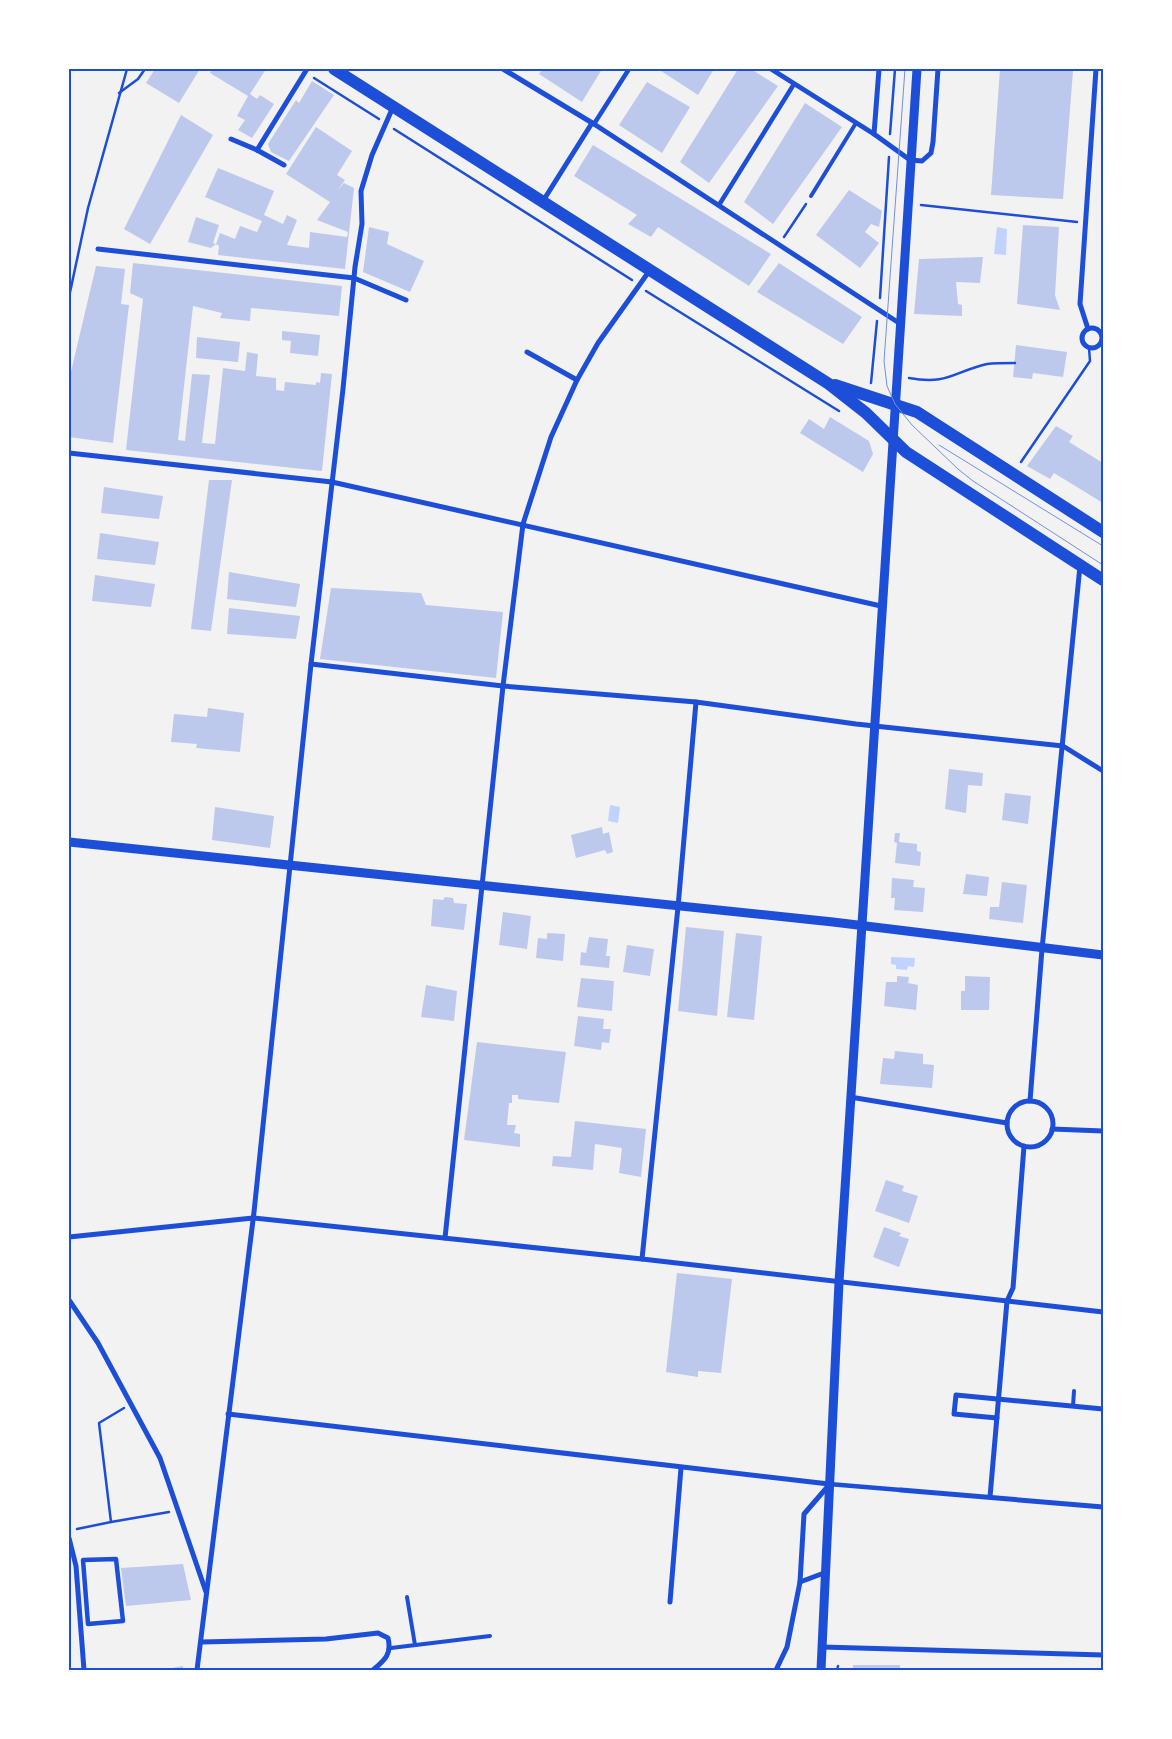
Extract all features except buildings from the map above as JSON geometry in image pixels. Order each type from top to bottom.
[{"type":"main road","points":[[334,69],[830,384],[923,464],[1103,580]]},
{"type":"main road","points":[[830,384],[870,395],[917,412],[1103,532]]},
{"type":"street","points":[[503,69],[593,124],[899,322]]},
{"type":"street","points":[[543,201],[629,69]]},
{"type":"street","points":[[771,69],[874,134],[910,160],[922,161],[931,153],[938,69]]},
{"type":"street","points":[[874,134],[879,69]]},
{"type":"street","points":[[821,1670],[824,1573],[850,1097],[899,322],[917,69]]},
{"type":"street","points":[[1088,329],[1080,304],[1084,223],[1096,69]]},
{"type":"street","points":[[257,150],[306,71]]},
{"type":"street","points":[[719,205],[794,84]]},
{"type":"street","points":[[197,1670],[253,1218],[311,664],[354,278],[362,224],[361,191],[372,155],[387,124],[393,106]]},
{"type":"street","points":[[231,139],[284,164]]},
{"type":"street","points":[[98,248],[354,278],[406,300]]},
{"type":"street","points":[[445,1238],[503,686],[524,524],[551,437],[577,380],[598,343],[650,270]]},
{"type":"street","points":[[1088,329],[1098,330],[1103,340],[1100,345],[1089,348],[1082,339],[1088,329]]},
{"type":"street","points":[[527,352],[577,380]]},
{"type":"street","points":[[69,452],[332,482],[881,606]]},
{"type":"street","points":[[1030,1101],[1042,949],[1080,565]]},
{"type":"street","points":[[311,664],[503,686],[696,702],[874,726],[1063,746],[1103,771]]},
{"type":"street","points":[[642,1258],[678,907],[696,702]]},
{"type":"street","points":[[69,842],[678,907],[1103,955]]},
{"type":"street","points":[[850,1097],[1007,1123]]},
{"type":"street","points":[[1030,1101],[1040,1103],[1048,1110],[1052,1119],[1052,1129],[1042,1143],[1024,1146],[1011,1138],[1007,1123],[1014,1107],[1030,1101]]},
{"type":"street","points":[[1052,1129],[1103,1131]]},
{"type":"street","points":[[990,1497],[1007,1301],[1013,1288],[1024,1146]]},
{"type":"street","points":[[69,1237],[253,1218],[642,1258],[1103,1312]]},
{"type":"street","points":[[69,1300],[98,1343],[160,1458],[207,1595]]},
{"type":"street","points":[[997,1418],[954,1414],[956,1395],[1103,1409]]},
{"type":"street","points":[[228,1414],[829,1484],[1103,1507]]},
{"type":"street","points":[[670,1602],[681,1468]]},
{"type":"street","points":[[776,1670],[787,1647],[800,1582],[804,1514],[829,1484]]},
{"type":"street","points":[[69,1538],[76,1566],[84,1670]]},
{"type":"street","points":[[116,1559],[123,1621],[88,1624],[83,1560],[116,1559]]},
{"type":"street","points":[[800,1582],[824,1573]]},
{"type":"street","points":[[201,1642],[326,1639],[378,1633],[388,1638],[391,1648],[386,1659],[373,1670]]},
{"type":"street","points":[[821,1647],[1103,1655]]},
{"type":"lane","points":[[811,196],[856,123]]},
{"type":"lane","points":[[1072,1406],[1074,1391]]},
{"type":"lane","points":[[407,1597],[415,1645]]},
{"type":"lane","points":[[391,1648],[490,1636]]},
{"type":"path","points":[[69,297],[88,208],[118,93],[127,69]]},
{"type":"path","points":[[118,93],[138,79],[145,69]]},
{"type":"path","points":[[870,395],[881,290],[895,69]]},
{"type":"path","points":[[306,71],[639,286],[846,415]]},
{"type":"path","points":[[779,245],[811,196]]},
{"type":"path","points":[[907,204],[1084,223]]},
{"type":"path","points":[[1013,474],[1090,362],[1089,348]]},
{"type":"path","points":[[896,375],[928,381],[953,377],[987,364],[1015,363]]},
{"type":"path","points":[[111,1522],[99,1424],[132,1404]]},
{"type":"path","points":[[77,1529],[178,1511]]},
{"type":"path","points":[[837,1670],[838,1666]]},
{"type":"water","points":[[997,227],[1007,229],[1006,255],[994,254]]},
{"type":"water","points":[[610,805],[620,807],[618,823],[608,821]]},
{"type":"water","points":[[891,957],[915,958],[914,967],[908,966],[907,970],[896,969],[896,965],[891,964]]},
{"type":"tram line","points":[[905,69],[884,361],[887,386],[895,404],[912,425],[958,469],[973,481],[1103,565]]},
{"type":"tram line","points":[[939,445],[1103,546]]}]
